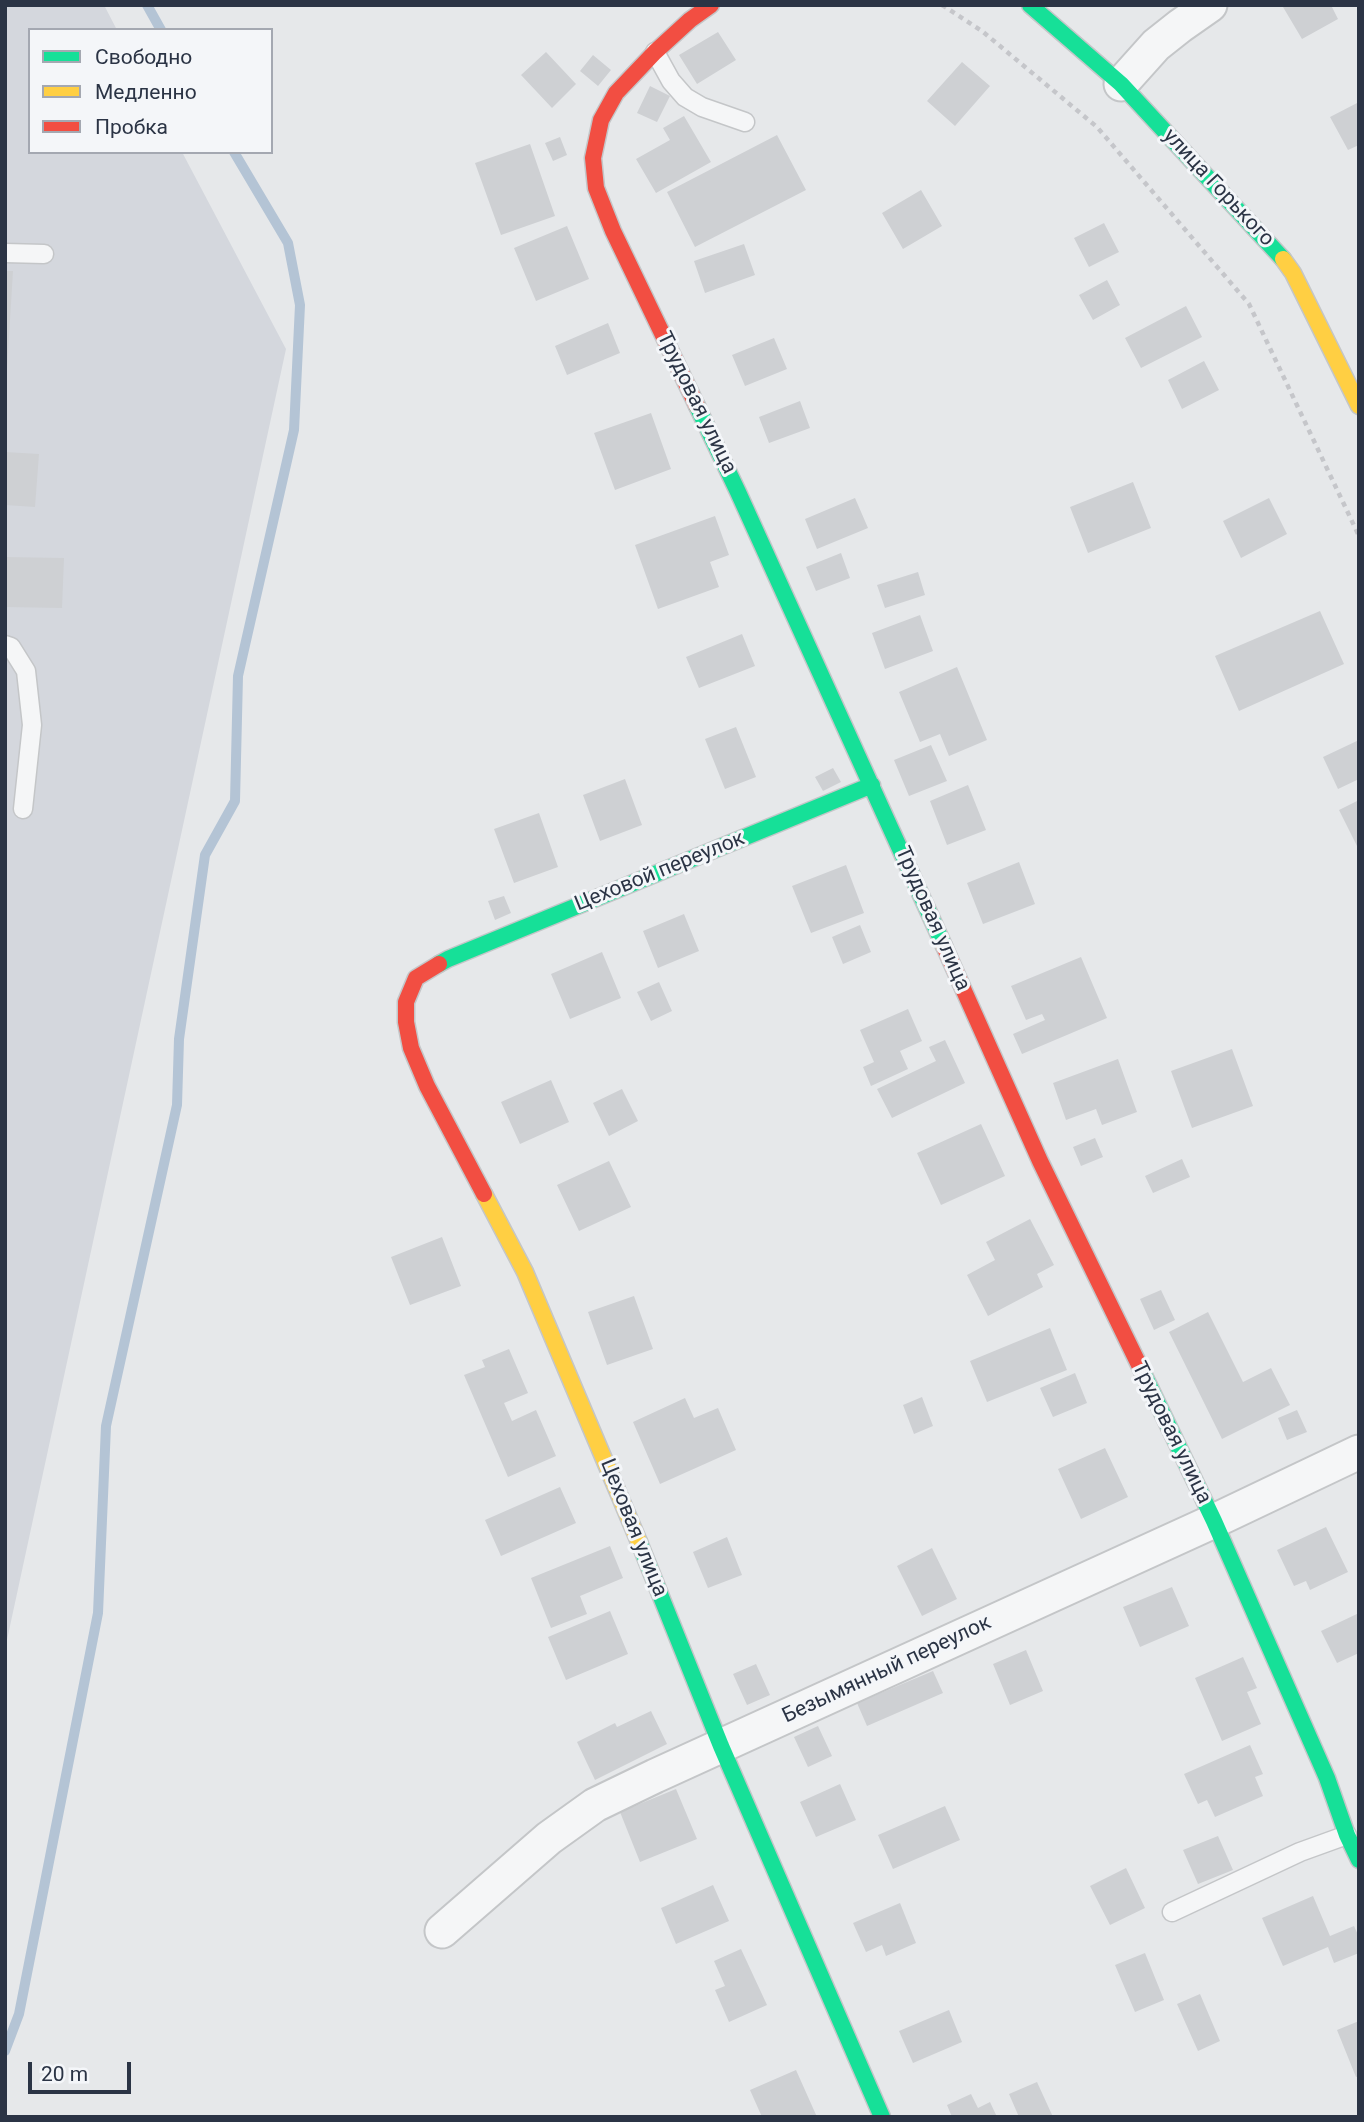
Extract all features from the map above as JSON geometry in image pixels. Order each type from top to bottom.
[{"type":"street","name":"Трудовая улица","points":[[711,5],[655,52],[616,93],[601,120],[593,158],[596,188],[613,231],[738,492],[873,785],[1040,1161],[1214,1521],[1327,1778],[1359,1860]]},
{"type":"street","name":"улица Горького","points":[[1030,5],[1121,84],[1281,256],[1293,273],[1359,407]]},
{"type":"street","points":[[1121,84],[1156,45],[1210,5]]},
{"type":"street","name":"Цеховой переулок","points":[[448,959],[873,785]]},
{"type":"street","name":"Цеховая улица","points":[[448,959],[416,978],[406,1002],[406,1022],[411,1048],[427,1086],[525,1272],[608,1465],[721,1746],[882,2117]]},
{"type":"street","name":"Безымянный переулок","points":[[442,1931],[549,1838],[595,1805],[1359,1452]]},
{"type":"lane","points":[[655,52],[671,81],[685,97],[702,107],[745,122]]},
{"type":"lane","points":[[5,253],[44,254]]},
{"type":"lane","points":[[5,645],[11,647],[26,671],[32,725],[23,809]]},
{"type":"lane","points":[[1172,1912],[1300,1852],[1347,1835]]},
{"type":"path","points":[[942,5],[982,31],[1097,127],[1249,304],[1359,536]]},
{"type":"shaded area","points":[[5,5],[104,5],[116,28],[28,28],[28,154],[183,154],[286,349],[5,1649]]},
{"type":"building","points":[[1331,5],[1338,19],[1302,39],[1283,7]]},
{"type":"building","points":[[718,32],[736,60],[697,84],[679,55]]},
{"type":"building","points":[[546,52],[576,84],[552,108],[521,75]]},
{"type":"building","points":[[593,55],[611,70],[598,86],[580,71]]},
{"type":"building","points":[[962,62],[990,86],[955,126],[927,101]]},
{"type":"building","points":[[650,86],[670,96],[657,122],[637,113]]},
{"type":"building","points":[[1359,102],[1359,145],[1348,150],[1330,117]]},
{"type":"building","points":[[684,116],[711,162],[656,193],[636,159],[670,140],[663,128]]},
{"type":"building","points":[[777,135],[806,190],[695,247],[667,192]]},
{"type":"building","points":[[560,137],[567,155],[553,161],[545,143]]},
{"type":"building","points":[[530,144],[555,216],[501,235],[475,163]]},
{"type":"building","points":[[921,190],[942,226],[903,249],[882,213]]},
{"type":"building","points":[[1104,223],[1119,252],[1089,267],[1074,238]]},
{"type":"building","points":[[567,226],[589,279],[536,301],[514,248]]},
{"type":"building","points":[[744,244],[755,275],[705,293],[694,261]]},
{"type":"building","points":[[5,271],[13,271],[7,369],[5,369]]},
{"type":"building","points":[[1107,280],[1120,305],[1093,320],[1079,295]]},
{"type":"building","points":[[1186,306],[1202,337],[1141,368],[1125,338]]},
{"type":"building","points":[[608,323],[620,353],[567,375],[555,346]]},
{"type":"building","points":[[774,338],[787,369],[745,386],[732,355]]},
{"type":"building","points":[[1204,361],[1219,390],[1182,409],[1168,380]]},
{"type":"building","points":[[800,401],[810,428],[769,443],[759,417]]},
{"type":"building","points":[[651,413],[671,469],[615,490],[594,433]]},
{"type":"building","points":[[5,452],[39,454],[35,507],[5,505]]},
{"type":"building","points":[[1133,482],[1151,528],[1088,553],[1070,507]]},
{"type":"building","points":[[855,498],[868,528],[817,549],[805,519]]},
{"type":"building","points":[[1269,498],[1287,534],[1241,558],[1223,521]]},
{"type":"building","points":[[715,516],[729,555],[710,562],[719,587],[658,609],[635,545]]},
{"type":"building","points":[[841,553],[850,578],[816,591],[806,567]]},
{"type":"building","points":[[5,557],[64,558],[62,608],[5,607]]},
{"type":"building","points":[[918,572],[925,595],[885,608],[877,585]]},
{"type":"building","points":[[1320,611],[1344,664],[1239,711],[1215,656]]},
{"type":"building","points":[[920,615],[933,651],[885,669],[872,633]]},
{"type":"building","points":[[742,634],[755,666],[699,688],[686,657]]},
{"type":"building","points":[[957,667],[987,740],[949,756],[940,734],[920,742],[899,692]]},
{"type":"building","points":[[736,727],[756,777],[725,789],[705,739]]},
{"type":"building","points":[[1359,740],[1359,779],[1338,789],[1323,757]]},
{"type":"building","points":[[931,745],[947,781],[909,796],[894,760]]},
{"type":"building","points":[[833,768],[841,782],[823,791],[815,777]]},
{"type":"building","points":[[625,779],[642,825],[600,841],[583,795]]},
{"type":"building","points":[[968,785],[986,830],[947,845],[930,801]]},
{"type":"building","points":[[1359,800],[1359,850],[1339,810]]},
{"type":"building","points":[[539,813],[558,867],[514,883],[494,829]]},
{"type":"building","points":[[1019,862],[1035,904],[983,924],[967,883]]},
{"type":"building","points":[[846,865],[864,913],[811,933],[792,886]]},
{"type":"building","points":[[504,896],[511,913],[495,920],[488,901]]},
{"type":"building","points":[[684,914],[699,951],[658,968],[643,931]]},
{"type":"building","points":[[860,925],[871,952],[843,964],[832,937]]},
{"type":"building","points":[[602,952],[621,998],[570,1019],[551,974]]},
{"type":"building","points":[[1081,957],[1107,1018],[1022,1054],[1013,1034],[1045,1020],[1042,1014],[1026,1020],[1011,986]]},
{"type":"building","points":[[659,982],[672,1011],[651,1021],[637,992]]},
{"type":"building","points":[[908,1009],[922,1041],[900,1051],[908,1069],[871,1086],[863,1067],[874,1062],[860,1030]]},
{"type":"building","points":[[945,1040],[965,1083],[892,1118],[877,1089],[936,1061],[929,1047]]},
{"type":"building","points":[[1232,1049],[1253,1106],[1192,1128],[1171,1071]]},
{"type":"building","points":[[1118,1059],[1137,1112],[1102,1125],[1096,1109],[1066,1120],[1053,1083]]},
{"type":"building","points":[[551,1080],[569,1122],[520,1144],[501,1102]]},
{"type":"building","points":[[622,1089],[638,1121],[609,1136],[593,1103]]},
{"type":"building","points":[[981,1124],[1005,1176],[941,1205],[917,1153]]},
{"type":"building","points":[[1095,1138],[1103,1157],[1081,1166],[1073,1147]]},
{"type":"building","points":[[1182,1159],[1190,1177],[1153,1193],[1145,1176]]},
{"type":"building","points":[[609,1161],[631,1207],[579,1231],[557,1185]]},
{"type":"building","points":[[1030,1219],[1054,1265],[1037,1274],[1043,1287],[988,1316],[967,1275],[995,1260],[986,1242]]},
{"type":"building","points":[[442,1237],[461,1286],[410,1305],[391,1257]]},
{"type":"building","points":[[1161,1290],[1175,1320],[1154,1330],[1140,1299]]},
{"type":"building","points":[[634,1296],[653,1349],[607,1365],[588,1312]]},
{"type":"building","points":[[1208,1312],[1243,1382],[1271,1368],[1290,1405],[1222,1439],[1169,1332]]},
{"type":"building","points":[[1050,1328],[1067,1370],[987,1402],[970,1361]]},
{"type":"building","points":[[509,1349],[528,1393],[504,1403],[512,1421],[536,1410],[556,1456],[508,1477],[464,1375],[485,1367],[482,1360]]},
{"type":"building","points":[[1075,1373],[1087,1403],[1053,1417],[1040,1388]]},
{"type":"building","points":[[922,1397],[933,1426],[914,1434],[903,1405]]},
{"type":"building","points":[[685,1398],[694,1418],[718,1408],[736,1450],[660,1484],[633,1422]]},
{"type":"building","points":[[1297,1410],[1307,1432],[1287,1440],[1278,1418]]},
{"type":"building","points":[[1105,1448],[1128,1497],[1081,1519],[1058,1469]]},
{"type":"building","points":[[560,1487],[576,1523],[501,1556],[485,1520]]},
{"type":"building","points":[[1326,1527],[1348,1572],[1310,1590],[1306,1581],[1294,1586],[1277,1550]]},
{"type":"building","points":[[727,1537],[742,1575],[708,1588],[693,1552]]},
{"type":"building","points":[[610,1546],[623,1578],[580,1596],[587,1614],[551,1628],[531,1578]]},
{"type":"building","points":[[932,1548],[957,1599],[922,1616],[897,1566]]},
{"type":"building","points":[[1172,1587],[1189,1626],[1140,1647],[1123,1607]]},
{"type":"building","points":[[610,1611],[628,1654],[566,1680],[548,1637]]},
{"type":"building","points":[[1359,1613],[1359,1653],[1337,1663],[1321,1631]]},
{"type":"building","points":[[1026,1650],[1043,1691],[1010,1705],[993,1664]]},
{"type":"building","points":[[1243,1657],[1257,1688],[1247,1692],[1261,1724],[1222,1741],[1195,1678]]},
{"type":"building","points":[[756,1664],[770,1695],[747,1705],[733,1674]]},
{"type":"building","points":[[933,1671],[943,1693],[867,1726],[857,1703]]},
{"type":"building","points":[[651,1711],[667,1744],[595,1780],[577,1742],[615,1723],[617,1727]]},
{"type":"building","points":[[818,1726],[832,1756],[808,1767],[794,1737]]},
{"type":"building","points":[[1250,1745],[1263,1774],[1255,1777],[1263,1796],[1215,1817],[1207,1800],[1198,1804],[1184,1774]]},
{"type":"building","points":[[840,1784],[856,1820],[816,1837],[800,1802]]},
{"type":"building","points":[[676,1789],[697,1839],[640,1862],[620,1812]]},
{"type":"building","points":[[945,1806],[960,1840],[893,1869],[878,1835]]},
{"type":"building","points":[[1218,1836],[1233,1870],[1198,1884],[1183,1850]]},
{"type":"building","points":[[1126,1868],[1145,1908],[1110,1925],[1090,1886]]},
{"type":"building","points":[[713,1885],[729,1921],[676,1944],[661,1908]]},
{"type":"building","points":[[1313,1896],[1330,1936],[1354,1926],[1359,1937],[1359,1953],[1334,1963],[1328,1947],[1283,1966],[1262,1918]]},
{"type":"building","points":[[900,1903],[916,1943],[886,1956],[882,1945],[866,1952],[853,1923]]},
{"type":"building","points":[[741,1949],[767,2005],[729,2022],[715,1990],[725,1986],[714,1961]]},
{"type":"building","points":[[1145,1953],[1164,2000],[1135,2012],[1115,1965]]},
{"type":"building","points":[[1200,1994],[1220,2041],[1198,2051],[1177,2004]]},
{"type":"building","points":[[949,2010],[962,2042],[913,2063],[899,2031]]},
{"type":"building","points":[[1359,2021],[1359,2076],[1356,2077],[1337,2030]]},
{"type":"building","points":[[796,2070],[817,2117],[762,2117],[750,2090]]},
{"type":"building","points":[[1037,2082],[1053,2117],[1019,2117],[1009,2094]]},
{"type":"building","points":[[971,2094],[978,2108],[990,2102],[997,2117],[952,2117],[947,2105]]},
{"type":"waterway","points":[[147,5],[160,28]]},
{"type":"waterway","points":[[5,2051],[19,2014],[98,1613],[106,1426],[177,1105],[179,1039],[205,855],[235,801],[238,676],[294,430],[300,305],[288,243],[235,154]]},
{"type":"traffic: fast","points":[[1030,5],[1121,84],[1283,259]]},
{"type":"traffic: fast","points":[[697,406],[944,946]]},
{"type":"traffic: fast","points":[[439,964],[872,785]]},
{"type":"traffic: fast","points":[[1142,1371],[1214,1521],[1327,1778],[1359,1860]]},
{"type":"traffic: fast","points":[[639,1542],[721,1746],[882,2117]]},
{"type":"traffic: slow","points":[[1283,259],[1293,273],[1359,406]]},
{"type":"traffic: slow","points":[[484,1194],[525,1272],[639,1542]]},
{"type":"traffic: jam","points":[[697,406],[613,231],[596,188],[593,158],[601,120],[616,93],[655,52],[711,5]]},
{"type":"traffic: jam","points":[[944,946],[1040,1161],[1142,1371]]},
{"type":"traffic: jam","points":[[439,964],[416,978],[406,1002],[406,1022],[411,1048],[427,1086],[484,1194]]}]
